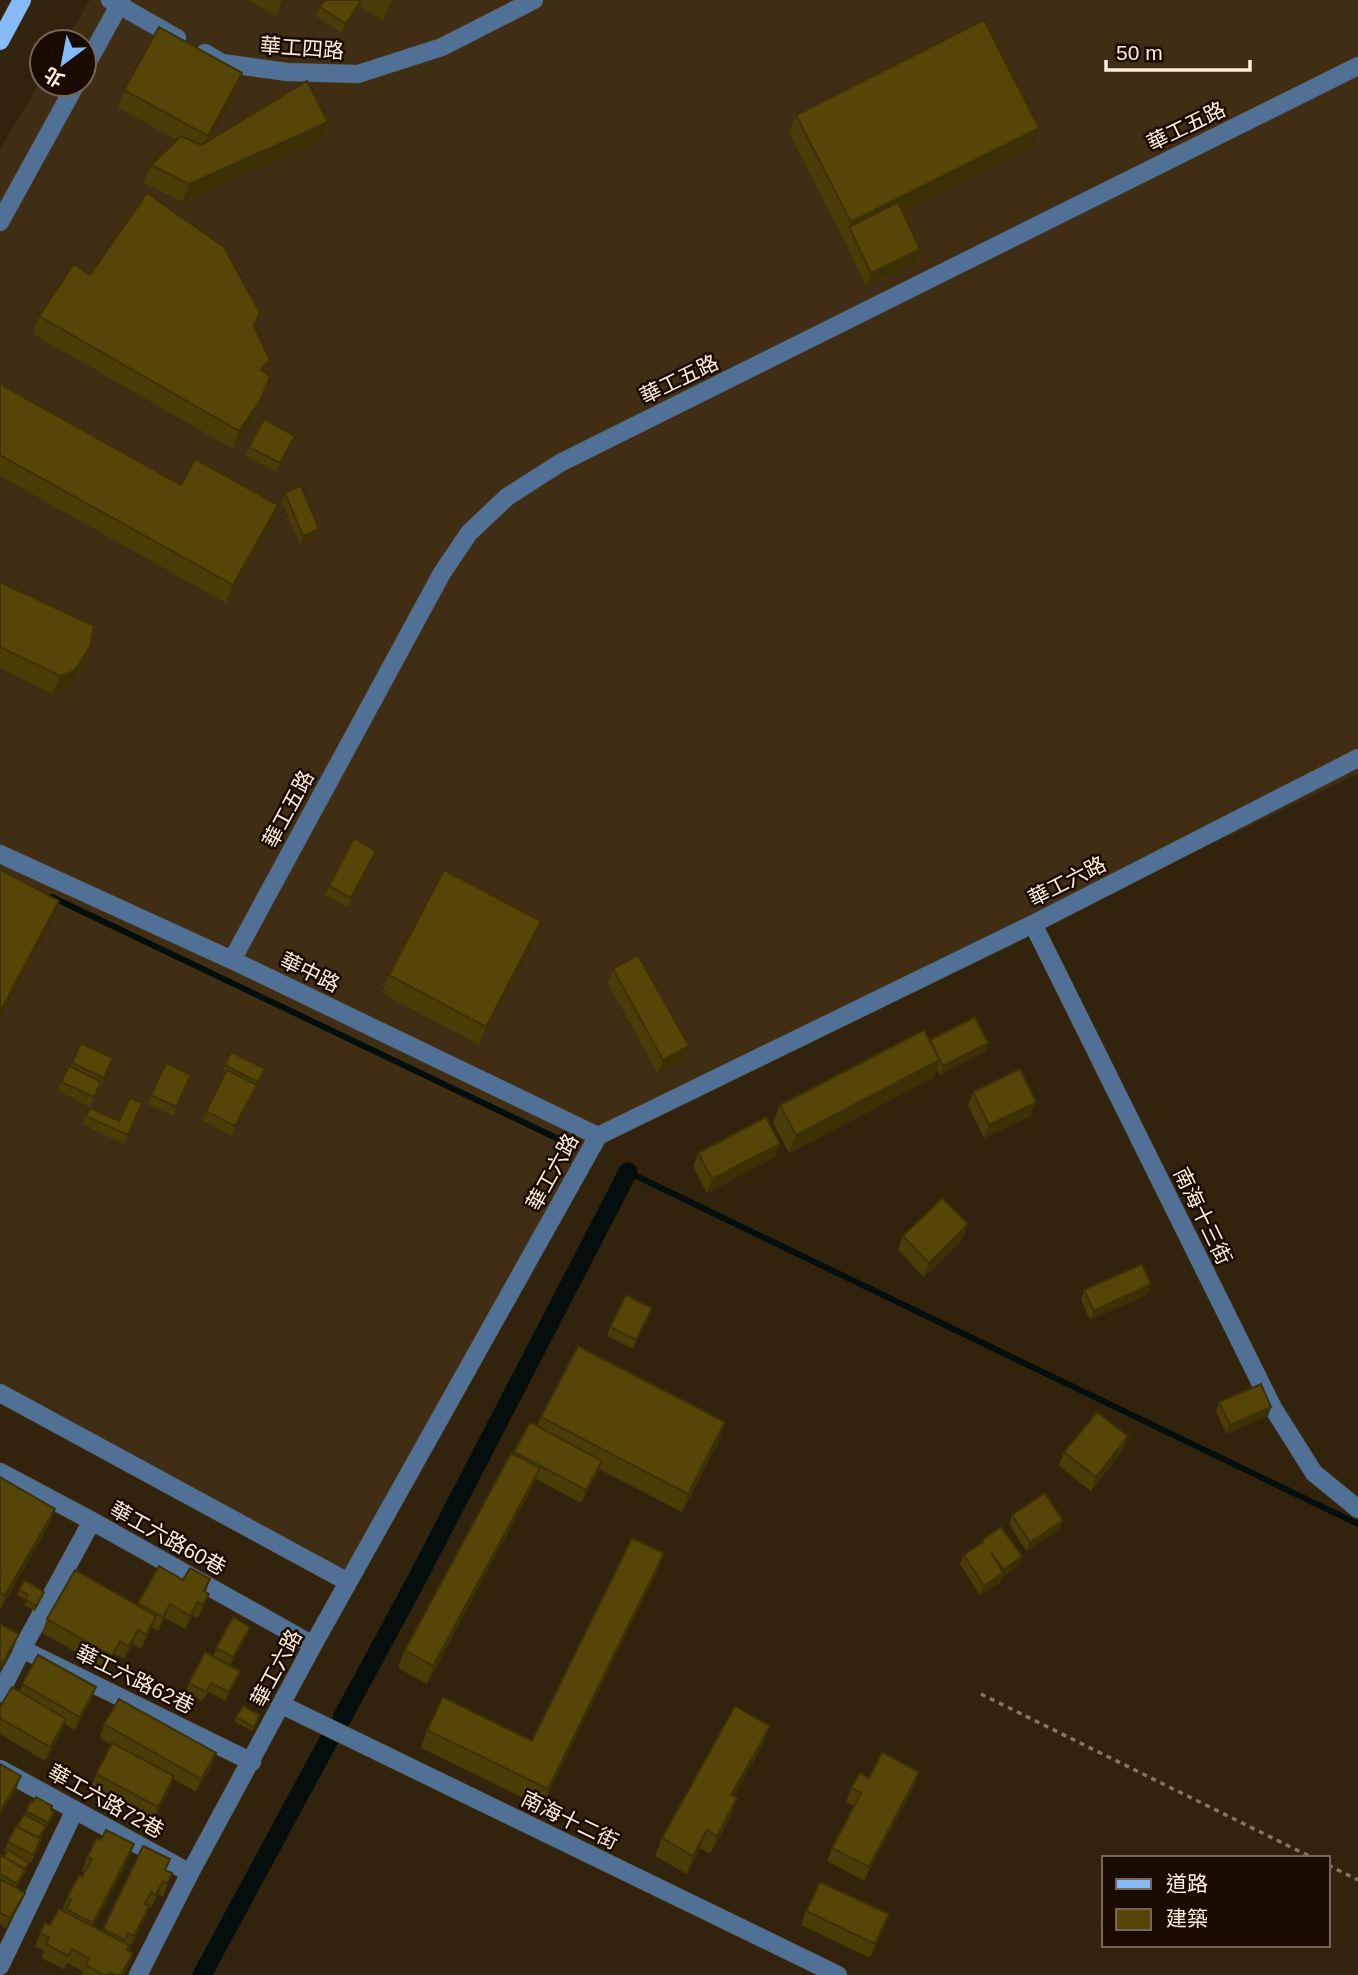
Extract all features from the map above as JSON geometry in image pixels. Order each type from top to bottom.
[{"type":"main road","points":[[0,41],[22,0]]},
{"type":"street","name":"華工四路","points":[[117,2],[222,63],[287,72],[358,74],[443,47],[534,0]]},
{"type":"street","points":[[98,41],[117,2]]},
{"type":"street","name":"華工五路","points":[[232,960],[442,573],[469,533],[507,497],[560,463],[1358,66]]},
{"type":"street","points":[[0,222],[68,98]]},
{"type":"street","name":"華工六路","points":[[138,1975],[313,1645],[598,1136],[1033,924],[1358,758]]},
{"type":"street","name":"華中路","points":[[0,854],[232,960],[598,1136]]},
{"type":"street","name":"南海十三街","points":[[1033,924],[1273,1408],[1314,1473],[1358,1509]]},
{"type":"street","points":[[0,1393],[348,1582]]},
{"type":"street","name":"華工六路60巷","points":[[0,1472],[313,1645]]},
{"type":"street","points":[[0,1693],[92,1521]]},
{"type":"street","name":"華工六路62巷","points":[[0,1636],[252,1762]]},
{"type":"street","name":"南海十二街","points":[[282,1706],[838,1975]]},
{"type":"street","name":"華工六路72巷","points":[[0,1769],[190,1873]]},
{"type":"street","points":[[0,1966],[75,1810]]},
{"type":"path","points":[[981,1694],[1309,1856]]},
{"type":"path","points":[[1330,1866],[1358,1880]]},
{"type":"shaded area","points":[[90,0],[1358,0],[1358,774],[598,1136],[348,1582],[0,1393],[0,148],[30,98],[98,98],[98,28],[73,28]]},
{"type":"building","points":[[325,0],[361,0],[346,24],[320,7]]},
{"type":"building","points":[[984,20],[1039,128],[851,222],[796,115]]},
{"type":"building","points":[[159,27],[242,73],[208,136],[124,90]]},
{"type":"building","points":[[307,81],[328,122],[189,184],[151,165],[181,136],[201,145]]},
{"type":"building","points":[[147,193],[224,247],[260,313],[254,326],[270,360],[261,369],[270,377],[260,401],[239,431],[39,316],[74,264],[90,275]]},
{"type":"building","points":[[898,202],[920,249],[871,273],[849,227]]},
{"type":"building","points":[[0,384],[181,485],[195,459],[278,505],[233,585],[0,455]]},
{"type":"building","points":[[264,419],[295,436],[280,463],[249,447]]},
{"type":"building","points":[[301,486],[319,529],[303,536],[285,493]]},
{"type":"building","points":[[0,582],[94,626],[90,647],[74,671],[60,676],[0,647]]},
{"type":"building","points":[[354,838],[376,851],[351,898],[329,886]]},
{"type":"building","points":[[0,869],[59,901],[0,1012]]},
{"type":"building","points":[[444,870],[541,921],[486,1027],[389,975]]},
{"type":"building","points":[[638,955],[689,1046],[663,1060],[613,969]]},
{"type":"building","points":[[975,1017],[988,1043],[943,1066],[930,1040]]},
{"type":"building","points":[[924,1030],[940,1060],[796,1135],[780,1105]]},
{"type":"building","points":[[81,1043],[113,1058],[104,1078],[72,1063]]},
{"type":"building","points":[[231,1052],[265,1069],[258,1082],[225,1065]]},
{"type":"building","points":[[166,1063],[191,1075],[176,1107],[151,1095]]},
{"type":"building","points":[[69,1066],[101,1082],[94,1097],[61,1082]]},
{"type":"building","points":[[1020,1069],[1036,1102],[989,1125],[973,1092]]},
{"type":"building","points":[[227,1070],[257,1085],[235,1126],[206,1111]]},
{"type":"building","points":[[130,1098],[142,1103],[128,1135],[86,1116],[90,1108],[119,1121]]},
{"type":"building","points":[[766,1117],[780,1144],[712,1179],[698,1153]]},
{"type":"building","points":[[942,1198],[968,1224],[929,1263],[903,1236]]},
{"type":"building","points":[[1142,1264],[1151,1284],[1094,1311],[1084,1290]]},
{"type":"building","points":[[626,1295],[652,1308],[636,1340],[610,1327]]},
{"type":"building","points":[[578,1346],[725,1422],[688,1494],[541,1417]]},
{"type":"building","points":[[1261,1384],[1271,1407],[1230,1425],[1219,1402]]},
{"type":"building","points":[[1097,1412],[1128,1436],[1096,1477],[1064,1452]]},
{"type":"building","points":[[530,1422],[602,1461],[586,1490],[514,1452]]},
{"type":"building","points":[[511,1453],[540,1468],[433,1666],[405,1650]]},
{"type":"building","points":[[0,1477],[55,1509],[5,1595],[0,1592]]},
{"type":"building","points":[[1045,1493],[1063,1521],[1030,1542],[1012,1515]]},
{"type":"building","points":[[1001,1527],[1022,1556],[1004,1570],[991,1552],[1003,1573],[984,1586],[964,1555]]},
{"type":"building","points":[[632,1538],[664,1553],[548,1789],[427,1730],[443,1697],[532,1741]]},
{"type":"building","points":[[159,1566],[183,1580],[190,1568],[210,1579],[204,1591],[209,1594],[203,1605],[198,1602],[190,1616],[170,1604],[163,1617],[138,1603]]},
{"type":"building","points":[[75,1570],[156,1616],[146,1635],[138,1630],[129,1646],[120,1641],[112,1656],[47,1619]]},
{"type":"building","points":[[24,1580],[44,1592],[36,1606],[26,1600],[28,1595],[19,1590]]},
{"type":"building","points":[[233,1617],[250,1627],[233,1657],[216,1648]]},
{"type":"building","points":[[0,1624],[19,1634],[1,1666],[0,1666]]},
{"type":"building","points":[[205,1652],[240,1671],[229,1692],[211,1683],[206,1692],[189,1683]]},
{"type":"building","points":[[38,1655],[96,1687],[80,1717],[22,1684]]},
{"type":"building","points":[[12,1687],[66,1719],[50,1747],[0,1718],[0,1707]]},
{"type":"building","points":[[119,1699],[216,1753],[201,1779],[104,1724]]},
{"type":"building","points":[[243,1706],[260,1715],[254,1727],[236,1717]]},
{"type":"building","points":[[735,1706],[770,1726],[731,1795],[737,1798],[717,1836],[707,1830],[693,1856],[662,1838]]},
{"type":"building","points":[[112,1743],[174,1776],[158,1807],[96,1774]]},
{"type":"building","points":[[882,1752],[919,1772],[869,1867],[832,1848],[861,1793],[851,1788],[860,1773],[869,1778]]},
{"type":"building","points":[[0,1764],[21,1776],[0,1812]]},
{"type":"building","points":[[36,1797],[52,1806],[51,1810],[54,1812],[48,1823],[26,1811]]},
{"type":"building","points":[[24,1814],[46,1826],[39,1838],[17,1827]]},
{"type":"building","points":[[16,1826],[41,1839],[33,1855],[8,1842]]},
{"type":"building","points":[[106,1830],[134,1844],[93,1923],[66,1909],[71,1900],[67,1898],[79,1875],[82,1877],[92,1859],[87,1857],[97,1838],[101,1840]]},
{"type":"building","points":[[143,1846],[170,1859],[165,1870],[172,1873],[168,1883],[163,1881],[156,1895],[151,1892],[145,1904],[149,1906],[134,1936],[128,1933],[125,1940],[103,1929]]},
{"type":"building","points":[[8,1850],[29,1863],[25,1869],[4,1857]]},
{"type":"building","points":[[1,1855],[25,1870],[17,1884],[0,1874]]},
{"type":"building","points":[[0,1879],[25,1893],[10,1918],[0,1913]]},
{"type":"building","points":[[820,1882],[889,1914],[875,1944],[806,1911]]},
{"type":"building","points":[[59,1909],[129,1945],[127,1950],[133,1953],[121,1975],[110,1972],[109,1975],[104,1975],[86,1965],[89,1958],[72,1949],[68,1956],[46,1944],[49,1938],[40,1933],[45,1923],[50,1925]]},
{"type":"waterway","points":[[52,897],[571,1145]]},
{"type":"waterway","points":[[628,1172],[1358,1524]]},
{"type":"waterway","points":[[342,1718],[628,1172]]},
{"type":"waterway","points":[[202,1975],[330,1738]]}]
